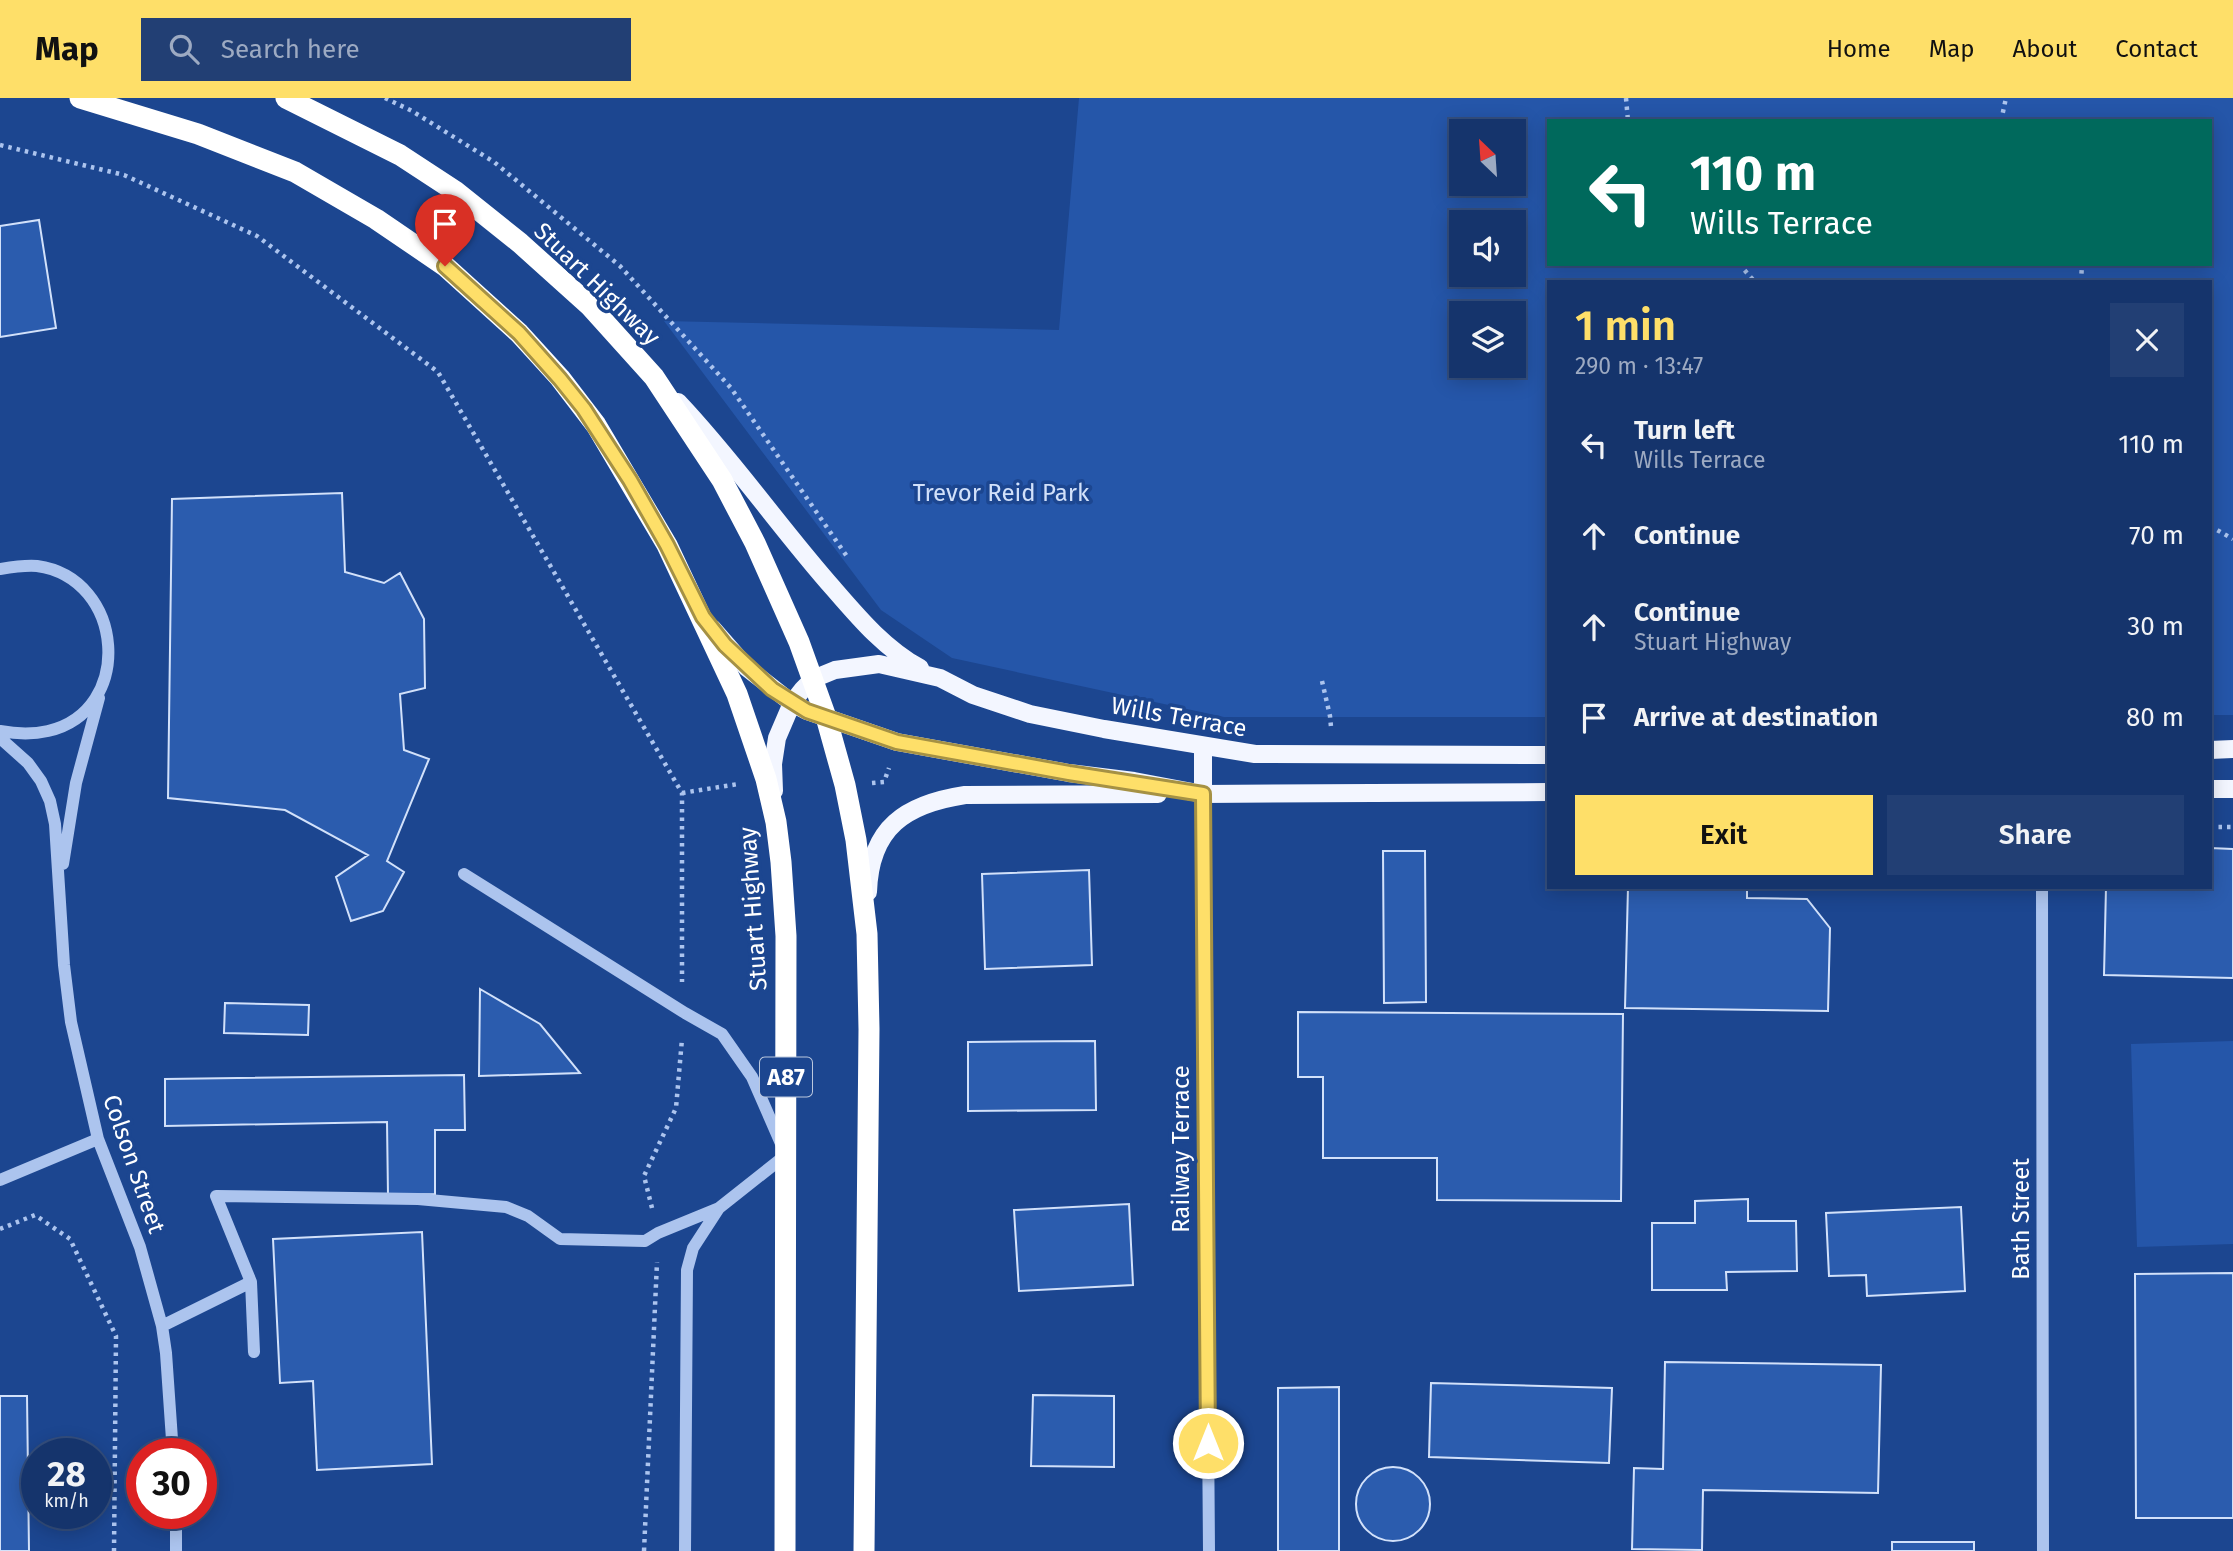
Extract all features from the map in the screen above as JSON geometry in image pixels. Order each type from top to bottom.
[{"type":"highway","name":"Stuart Highway","points":[[80,98],[198,134],[295,172],[376,219],[445,266],[519,333],[596,425],[667,545],[703,617],[737,694],[766,779],[776,822],[781,862],[786,936],[785,1551]]},
{"type":"highway","name":"Stuart Highway","points":[[286,98],[400,155],[455,191],[520,243],[590,306],[654,377],[722,480],[760,554],[813,679],[845,785],[856,840],[867,934],[869,1042],[864,1551]]},
{"type":"main road","points":[[654,377],[704,429],[796,546],[863,622],[892,649],[916,666],[940,678]]},
{"type":"main road","points":[[703,617],[747,668],[792,703],[807,711],[897,742],[1203,794]]},
{"type":"main road","name":"Wills Terrace","points":[[813,679],[843,668],[879,664],[940,678],[974,695],[1030,714],[1267,755],[1547,755]]},
{"type":"main road","points":[[776,822],[773,764],[777,738],[792,703],[813,679]]},
{"type":"main road","name":"Railway Terrace","points":[[1203,746],[1203,794]]},
{"type":"main road","points":[[2212,750],[2233,749]]},
{"type":"main road","points":[[2212,789],[2233,789]]},
{"type":"main road","points":[[867,934],[869,874],[879,844],[893,823],[907,812],[935,800],[965,795],[1547,792]]},
{"type":"street","name":"Colson Street","points":[[0,569],[37,566],[60,573],[92,598],[102,614],[109,637],[109,660],[76,783],[60,886]]},
{"type":"street","points":[[0,732],[24,735],[49,731],[67,723],[84,711],[105,679]]},
{"type":"street","name":"Colson Street","points":[[0,738],[28,763],[41,781],[50,801],[55,824],[64,965],[71,1022],[99,1139],[140,1247],[162,1326],[172,1438]]},
{"type":"street","name":"Railway Terrace","points":[[1203,794],[1209,1551]]},
{"type":"street","points":[[254,1352],[251,1282],[216,1196],[418,1199],[506,1208],[528,1216],[560,1239],[646,1241],[658,1233],[719,1208],[786,1155],[752,1077],[722,1034],[464,874]]},
{"type":"street","name":"Bath Street","points":[[2042,889],[2043,1551]]},
{"type":"street","points":[[0,1180],[99,1139]]},
{"type":"street","points":[[685,1551],[687,1270],[693,1248],[719,1208]]},
{"type":"street","points":[[162,1326],[251,1282]]},
{"type":"street","points":[[176,1529],[176,1551]]},
{"type":"path","points":[[1626,98],[1628,119]]},
{"type":"path","points":[[2001,119],[2006,98]]},
{"type":"path","points":[[0,145],[124,175],[257,236],[438,372],[682,793],[681,979],[685,1013],[676,1108],[644,1175],[658,1233],[644,1551]]},
{"type":"path","points":[[1741,266],[1753,280]]},
{"type":"path","points":[[2212,527],[2233,538]]},
{"type":"path","points":[[1322,681],[1331,716],[1331,727]]},
{"type":"path","points":[[2212,827],[2233,827]]},
{"type":"path","points":[[0,1229],[35,1214],[70,1238],[116,1336],[114,1551]]},
{"type":"green space","name":"Trevor Reid Park","points":[[1079,98],[2233,98],[2233,715],[2212,715],[2212,280],[1547,280],[1547,717],[1224,717],[952,658],[881,610],[664,321],[1059,330]]},
{"type":"green space","points":[[2233,1041],[2233,1244],[2137,1247],[2131,1044]]},
{"type":"building","points":[[39,220],[56,328],[0,337],[0,226]]},
{"type":"building","points":[[342,493],[345,572],[384,583],[400,573],[424,619],[425,688],[400,694],[404,750],[429,759],[387,861],[404,872],[383,911],[351,921],[336,877],[368,855],[285,810],[168,798],[172,499]]},
{"type":"building","points":[[2212,848],[2233,849],[2233,978],[2104,975],[2106,889],[2212,889]]},
{"type":"building","points":[[1383,851],[1425,851],[1426,1002],[1384,1003]]},
{"type":"building","points":[[1089,870],[1092,965],[985,969],[982,874]]},
{"type":"building","points":[[1628,889],[1747,889],[1747,898],[1807,899],[1830,928],[1828,1011],[1625,1008]]},
{"type":"building","points":[[480,989],[540,1024],[580,1073],[479,1076]]},
{"type":"building","points":[[225,1003],[309,1005],[308,1035],[224,1033]]},
{"type":"building","points":[[1298,1012],[1623,1014],[1621,1201],[1437,1200],[1437,1158],[1323,1158],[1323,1077],[1298,1077]]},
{"type":"building","points":[[1095,1041],[1096,1110],[968,1111],[968,1042]]},
{"type":"building","points":[[464,1075],[465,1130],[435,1130],[435,1194],[388,1195],[387,1122],[165,1126],[165,1079]]},
{"type":"building","points":[[1748,1199],[1748,1221],[1796,1221],[1797,1271],[1726,1272],[1727,1290],[1652,1290],[1652,1223],[1695,1223],[1695,1201]]},
{"type":"building","points":[[1129,1204],[1133,1285],[1019,1291],[1014,1210]]},
{"type":"building","points":[[1961,1207],[1965,1291],[1867,1296],[1866,1275],[1829,1276],[1826,1213]]},
{"type":"building","points":[[422,1232],[432,1464],[317,1470],[313,1381],[280,1383],[273,1239]]},
{"type":"building","points":[[2233,1273],[2233,1518],[2136,1518],[2135,1274]]},
{"type":"building","points":[[1665,1362],[1881,1365],[1878,1493],[1703,1490],[1702,1550],[1632,1549],[1634,1468],[1663,1469]]},
{"type":"building","points":[[1431,1383],[1612,1388],[1609,1463],[1429,1457]]},
{"type":"building","points":[[1339,1387],[1339,1551],[1278,1551],[1278,1388]]},
{"type":"building","points":[[1033,1395],[1114,1396],[1114,1467],[1031,1466]]},
{"type":"building","points":[[0,1396],[27,1396],[28,1438],[21,1438],[21,1529],[29,1529],[29,1551],[0,1551]]},
{"type":"building","points":[[1393,1467],[1407,1470],[1419,1478],[1427,1490],[1430,1504],[1427,1518],[1419,1530],[1407,1538],[1393,1541],[1379,1538],[1367,1530],[1359,1518],[1356,1504],[1359,1490],[1367,1478],[1379,1470]]},
{"type":"building","points":[[1892,1542],[1974,1542],[1974,1551],[1892,1551]]},
{"type":"route","points":[[445,266],[519,333],[584,409],[630,480],[703,617],[747,668],[792,703],[807,711],[897,742],[1203,794],[1208,1443]]}]
